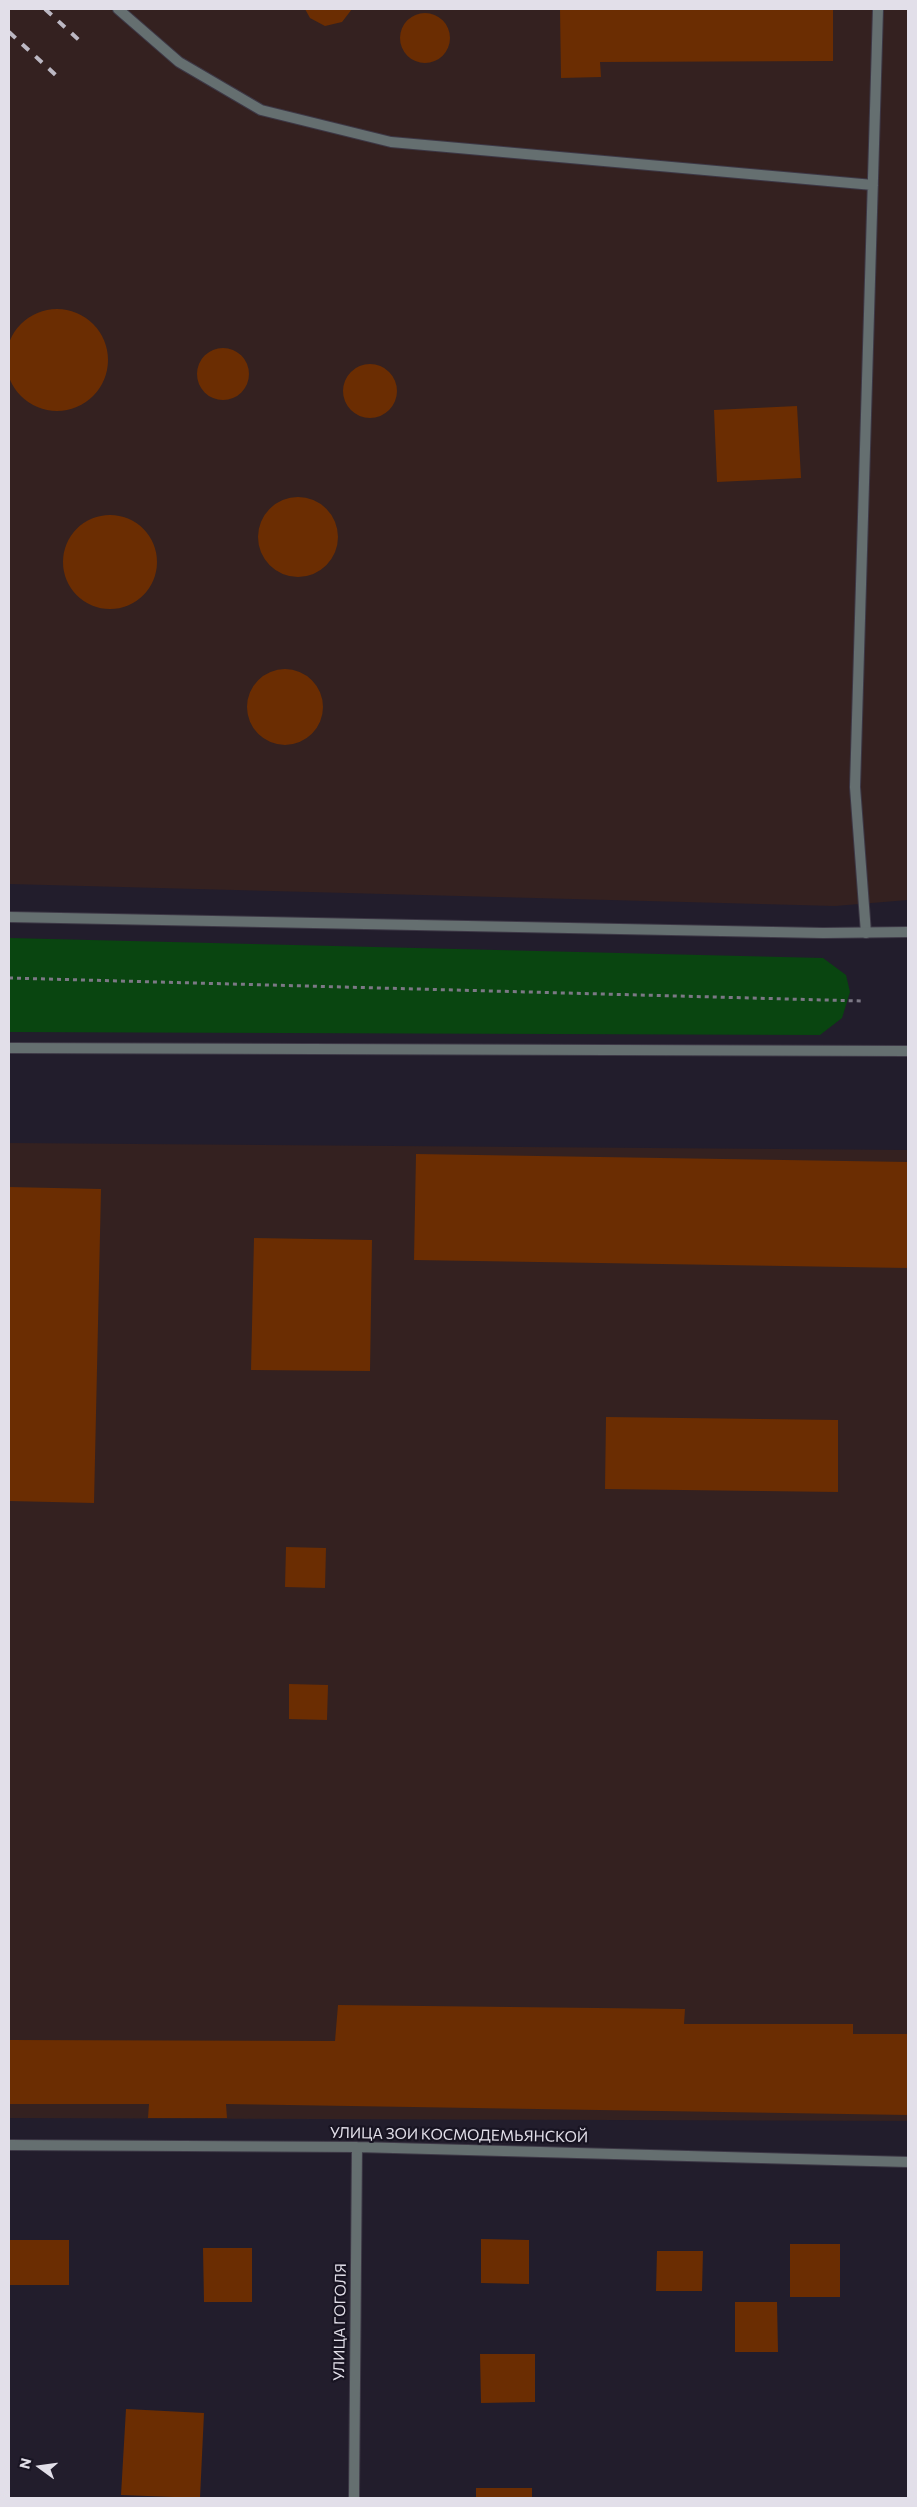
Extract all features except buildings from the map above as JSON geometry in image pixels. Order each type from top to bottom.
[{"type":"street","points":[[118,9],[180,62],[260,110],[391,142],[873,185]]},
{"type":"street","points":[[866,933],[855,787],[878,9]]},
{"type":"street","points":[[9,917],[866,933],[908,932]]},
{"type":"street","points":[[9,1048],[908,1052]]},
{"type":"street","name":"УЛИЦА ЗОИ КОСМОДЕМЬЯНСКОЙ","points":[[9,2145],[357,2147],[908,2162]]},
{"type":"street","name":"УЛИЦА ГОГОЛЯ","points":[[354,2498],[357,2147]]},
{"type":"path","points":[[9,978],[862,1001]]},
{"type":"shaded area","points":[[9,9],[908,9],[908,900],[835,906],[9,884]]},
{"type":"shaded area","points":[[9,1143],[908,1150],[908,2121],[9,2118]]},
{"type":"green space","points":[[9,938],[823,958],[846,975],[850,992],[842,1018],[820,1035],[9,1032]]},
{"type":"railway","points":[[45,9],[80,41]]},
{"type":"railway","points":[[9,32],[60,79]]}]
